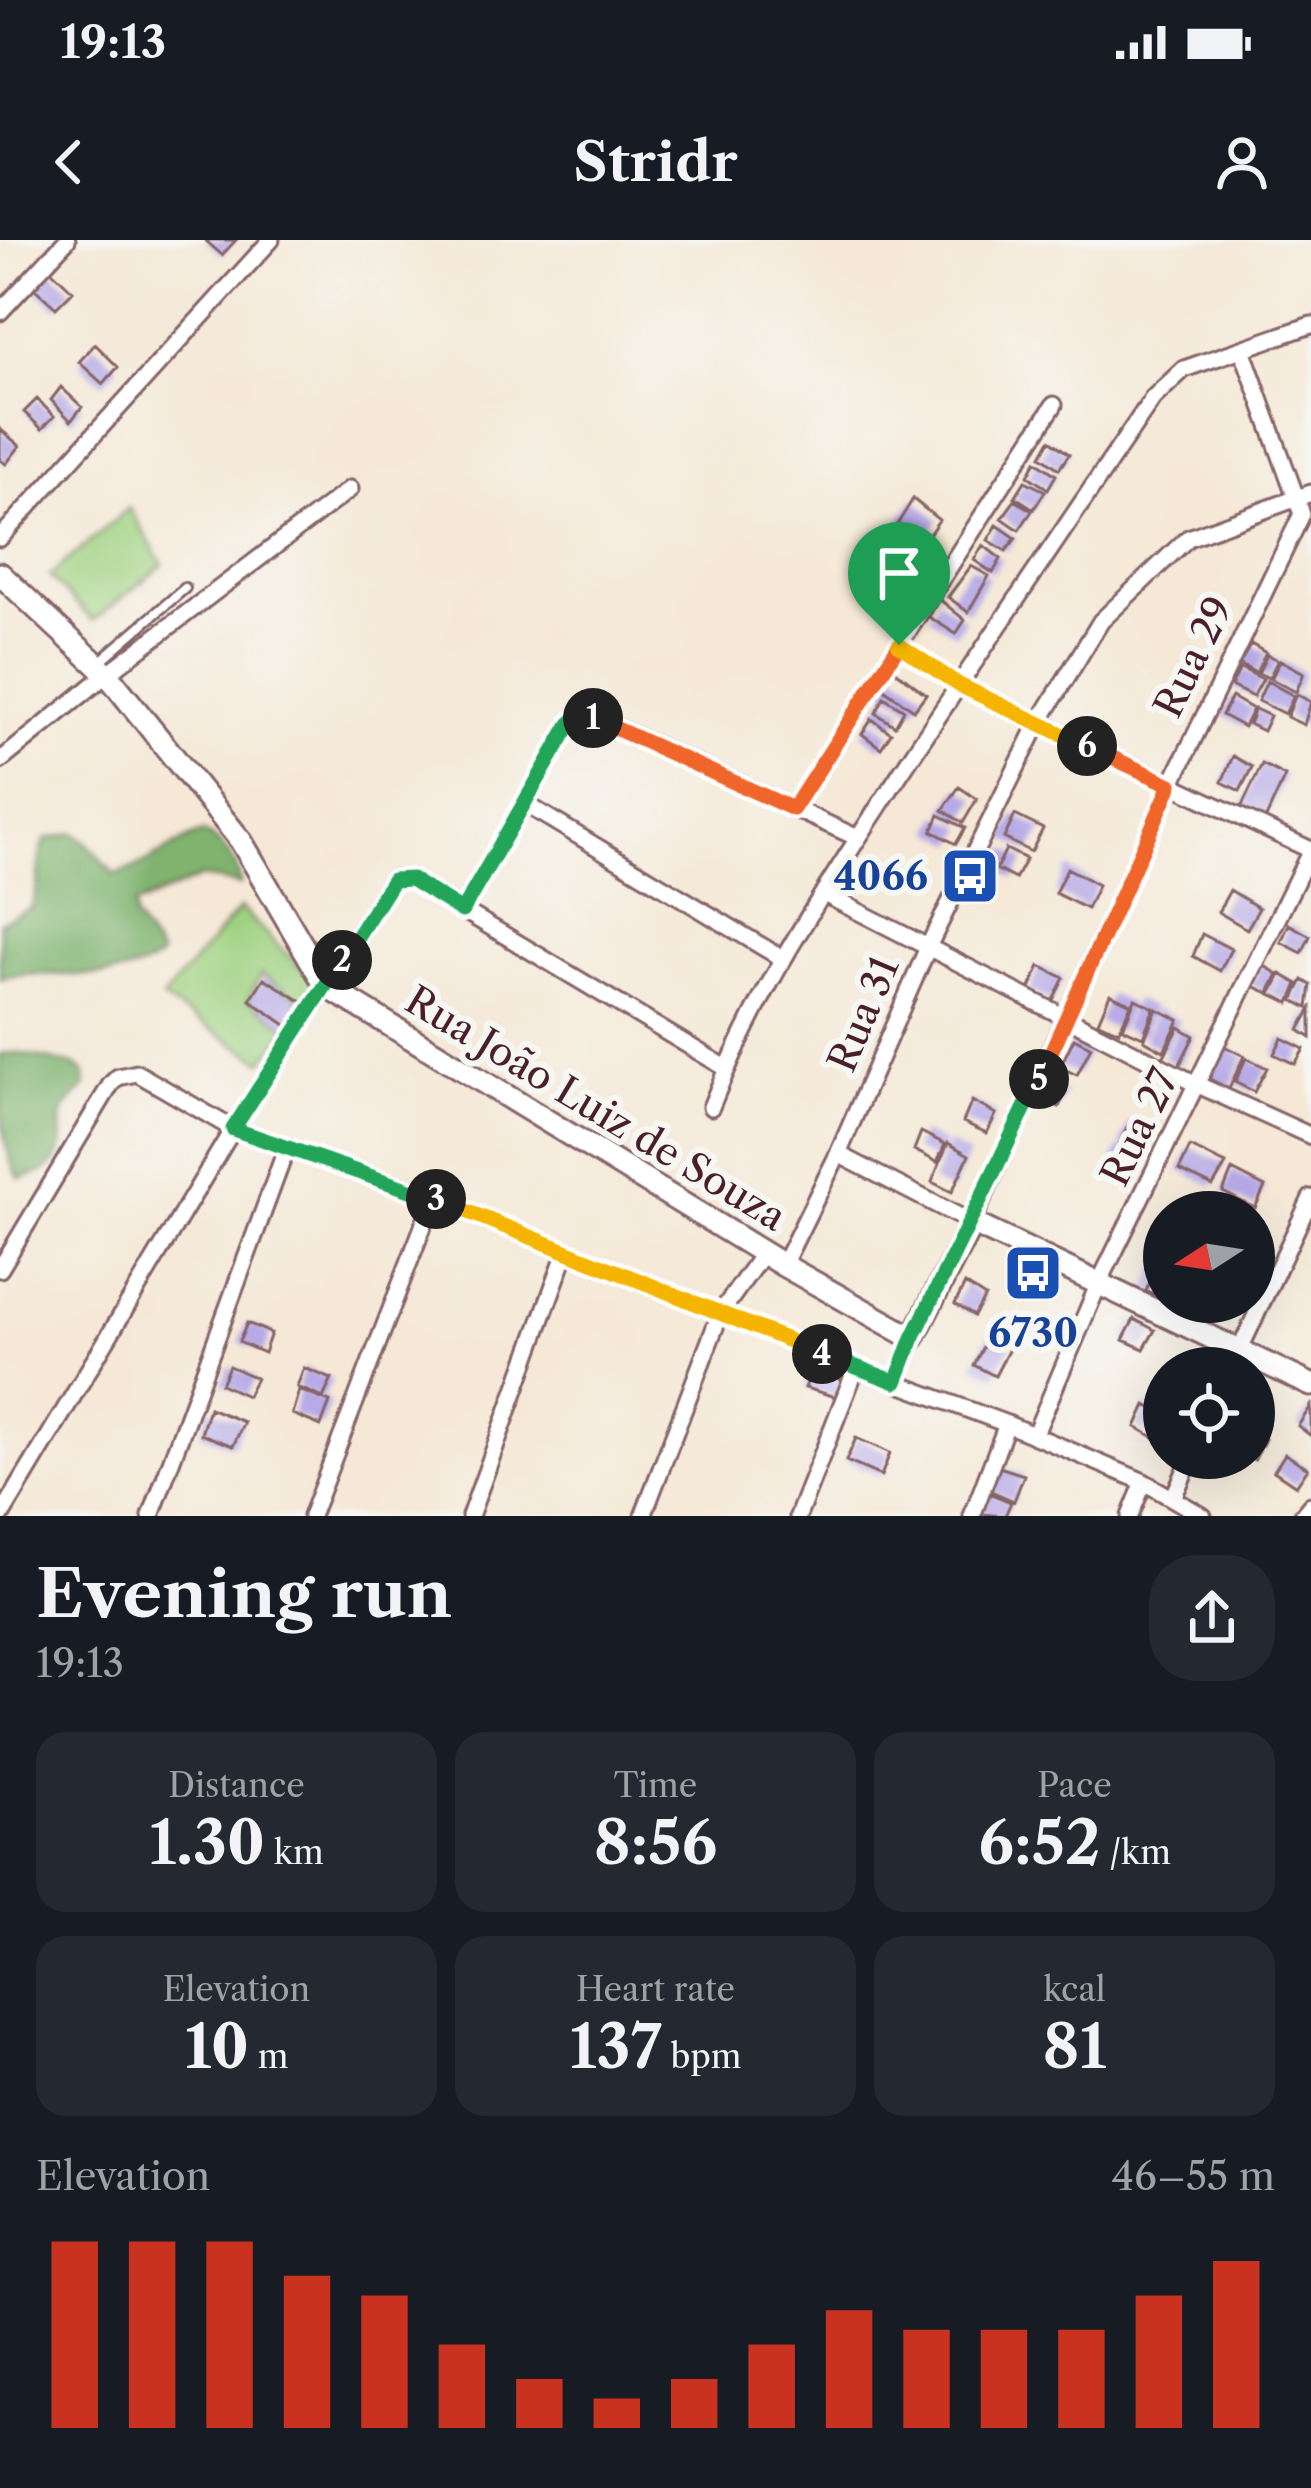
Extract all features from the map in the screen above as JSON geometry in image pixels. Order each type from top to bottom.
[{"type":"street","points":[[0,312],[67,240]]},
{"type":"street","points":[[0,538],[271,240]]},
{"type":"street","points":[[711,1107],[783,959],[858,838],[1153,398],[1184,369],[1311,326]]},
{"type":"street","points":[[1242,349],[1306,506]]},
{"type":"street","points":[[793,809],[1054,405]]},
{"type":"street","points":[[0,761],[102,669],[350,489]]},
{"type":"street","name":"Rua 31","points":[[783,1265],[838,1154],[929,945],[1038,724],[1101,621],[1188,538],[1306,506]]},
{"type":"street","name":"Rua 29","points":[[896,1382],[1171,785],[1306,506]]},
{"type":"street","name":"Rua João Luiz de Souza","points":[[0,574],[102,669],[241,841],[326,986],[783,1265],[913,1338]]},
{"type":"street","points":[[899,645],[959,685],[1311,850]]},
{"type":"street","points":[[462,911],[570,724],[585,717],[858,838]]},
{"type":"street","points":[[524,803],[783,959]]},
{"type":"street","name":"Rua 27","points":[[1034,1436],[1100,1283],[1311,850]]},
{"type":"street","points":[[1,1516],[233,1129],[393,880],[411,879],[726,1068]]},
{"type":"street","points":[[824,894],[1196,1084],[1311,1136]]},
{"type":"street","points":[[0,1268],[111,1084],[127,1073],[146,1076],[233,1129],[434,1198],[1007,1424],[1144,1482],[1202,1516]]},
{"type":"street","points":[[151,1516],[286,1147]]},
{"type":"street","points":[[838,1154],[1100,1283],[1214,1347]]},
{"type":"street","points":[[310,1516],[434,1198]]},
{"type":"street","points":[[1241,1347],[1311,1198]]},
{"type":"street","points":[[470,1516],[566,1252]]},
{"type":"street","points":[[643,1516],[720,1314],[763,1252]]},
{"type":"street","points":[[798,1516],[856,1368]]},
{"type":"street","points":[[1275,1373],[1311,1385]]},
{"type":"street","points":[[972,1516],[1007,1424]]},
{"type":"street","points":[[1173,1498],[1182,1479]]},
{"type":"street","points":[[1130,1516],[1144,1482]]},
{"type":"street","points":[[1302,1516],[1311,1505]]},
{"type":"lane","points":[[102,669],[184,588]]},
{"type":"green space","points":[[129,508],[163,565],[93,621],[49,576]]},
{"type":"green space","points":[[74,833],[114,874],[203,833],[229,854],[240,885],[201,877],[134,906],[135,919],[161,956],[145,966],[105,975],[0,979],[0,922],[31,908],[46,839]]},
{"type":"green space","points":[[240,908],[320,987],[308,1004],[261,974],[248,1000],[289,1028],[263,1061],[162,999]]},
{"type":"green space","points":[[0,1054],[74,1065],[84,1073],[86,1086],[62,1116],[57,1159],[41,1172],[20,1179],[8,1153],[0,1086]]},
{"type":"building","points":[[205,240],[236,240],[222,255]]},
{"type":"building","points":[[51,270],[73,291],[56,308],[34,288]]},
{"type":"building","points":[[95,344],[118,367],[103,384],[79,362]]},
{"type":"building","points":[[61,387],[82,407],[71,421],[51,400]]},
{"type":"building","points":[[37,399],[54,416],[42,429],[24,412]]},
{"type":"building","points":[[0,429],[20,446],[6,464],[0,460]]},
{"type":"building","points":[[1050,440],[1069,454],[1059,469],[1041,456]]},
{"type":"building","points":[[1036,461],[1056,475],[1048,489],[1028,476]]},
{"type":"building","points":[[1025,481],[1045,491],[1034,509],[1015,497]]},
{"type":"building","points":[[913,499],[939,520],[920,547],[895,528]]},
{"type":"building","points":[[1015,500],[1032,511],[1019,530],[1002,518]]},
{"type":"building","points":[[997,525],[1016,538],[1006,551],[988,540]]},
{"type":"building","points":[[983,545],[1001,559],[993,573],[974,560]]},
{"type":"building","points":[[971,566],[989,576],[968,612],[948,597]]},
{"type":"building","points":[[939,599],[965,620],[956,634],[929,617]]},
{"type":"building","points":[[1251,644],[1266,653],[1256,673],[1239,664]]},
{"type":"building","points":[[1267,655],[1278,660],[1269,678],[1258,673]]},
{"type":"building","points":[[1280,660],[1304,673],[1296,692],[1271,679]]},
{"type":"building","points":[[1240,668],[1263,679],[1253,697],[1231,686]]},
{"type":"building","points":[[893,669],[926,694],[914,710],[881,687]]},
{"type":"building","points":[[1267,681],[1294,696],[1285,714],[1258,701]]},
{"type":"building","points":[[1296,694],[1311,702],[1304,725],[1287,717]]},
{"type":"building","points":[[884,697],[904,710],[895,726],[876,713]]},
{"type":"building","points":[[1232,697],[1253,709],[1244,727],[1222,715]]},
{"type":"building","points":[[1255,709],[1270,716],[1263,731],[1249,724]]},
{"type":"building","points":[[872,719],[891,733],[881,748],[862,734]]},
{"type":"building","points":[[1233,756],[1252,767],[1240,791],[1222,782]]},
{"type":"building","points":[[1262,764],[1285,776],[1265,820],[1241,808]]},
{"type":"building","points":[[959,787],[977,799],[963,823],[943,810]]},
{"type":"building","points":[[939,815],[965,828],[956,844],[932,831]]},
{"type":"building","points":[[1015,815],[1043,829],[1031,852],[1004,838]]},
{"type":"building","points":[[1006,849],[1026,859],[1015,879],[996,869]]},
{"type":"building","points":[[1067,868],[1098,885],[1087,909],[1055,893]]},
{"type":"building","points":[[1230,890],[1259,908],[1247,929],[1218,912]]},
{"type":"building","points":[[1289,924],[1310,936],[1302,953],[1281,942]]},
{"type":"building","points":[[1202,934],[1231,949],[1220,971],[1193,956]]},
{"type":"building","points":[[1261,964],[1278,974],[1269,993],[1251,985]]},
{"type":"building","points":[[1040,966],[1064,978],[1052,1002],[1029,990]]},
{"type":"building","points":[[1281,974],[1298,984],[1290,1003],[1271,994]]},
{"type":"building","points":[[264,978],[304,1003],[289,1027],[250,1000]]},
{"type":"building","points":[[1303,980],[1311,985],[1308,1008],[1293,1000]]},
{"type":"building","points":[[1110,994],[1131,1004],[1119,1031],[1098,1022]]},
{"type":"building","points":[[1135,999],[1154,1008],[1143,1037],[1123,1028]]},
{"type":"building","points":[[1157,1009],[1179,1020],[1164,1051],[1144,1040]]},
{"type":"building","points":[[1311,1009],[1311,1038],[1299,1030]]},
{"type":"building","points":[[1179,1027],[1194,1036],[1179,1066],[1163,1058]]},
{"type":"building","points":[[1074,1038],[1091,1047],[1077,1075],[1060,1067]]},
{"type":"building","points":[[1282,1038],[1304,1049],[1295,1064],[1274,1054]]},
{"type":"building","points":[[1224,1046],[1244,1056],[1229,1089],[1208,1078]]},
{"type":"building","points":[[1246,1058],[1267,1068],[1254,1092],[1235,1082]]},
{"type":"building","points":[[1047,1083],[1066,1093],[1059,1107],[1040,1097]]},
{"type":"building","points":[[972,1101],[996,1114],[987,1133],[963,1122]]},
{"type":"building","points":[[1130,1121],[1148,1129],[1139,1151],[1120,1142]]},
{"type":"building","points":[[921,1132],[945,1144],[937,1162],[914,1150]]},
{"type":"building","points":[[948,1143],[969,1155],[952,1192],[932,1182]]},
{"type":"building","points":[[1121,1145],[1138,1154],[1131,1169],[1112,1160]]},
{"type":"building","points":[[1190,1147],[1226,1164],[1213,1186],[1179,1170]]},
{"type":"building","points":[[1232,1170],[1265,1187],[1263,1191],[1223,1191]]},
{"type":"building","points":[[965,1284],[985,1297],[974,1316],[955,1304]]},
{"type":"building","points":[[1134,1319],[1155,1330],[1143,1349],[1123,1340]]},
{"type":"building","points":[[247,1323],[271,1333],[264,1353],[239,1342]]},
{"type":"building","points":[[990,1332],[1011,1345],[995,1376],[974,1365]]},
{"type":"building","points":[[814,1364],[837,1374],[841,1383],[836,1397],[805,1388]]},
{"type":"building","points":[[229,1366],[256,1378],[247,1396],[221,1384]]},
{"type":"building","points":[[304,1368],[332,1379],[323,1398],[297,1387]]},
{"type":"building","points":[[299,1390],[330,1402],[321,1426],[292,1414]]},
{"type":"building","points":[[1311,1406],[1311,1436],[1298,1426]]},
{"type":"building","points":[[209,1408],[244,1422],[233,1446],[201,1434]]},
{"type":"building","points":[[856,1438],[890,1453],[881,1476],[846,1461]]},
{"type":"building","points":[[1285,1454],[1308,1468],[1296,1486],[1275,1469]]},
{"type":"building","points":[[999,1467],[1024,1475],[1014,1501],[989,1490]]},
{"type":"building","points":[[989,1493],[1011,1502],[1005,1516],[980,1514]]},
{"type":"place","name":"4066","points":[[970,876]]},
{"type":"place","name":"6730","points":[[1033,1273]]},
{"type":"route","points":[[899,645],[959,685],[1171,785],[896,1382],[434,1198],[233,1129],[387,886],[393,880],[411,879],[462,911],[577,718],[596,718],[793,809],[899,645]]}]
